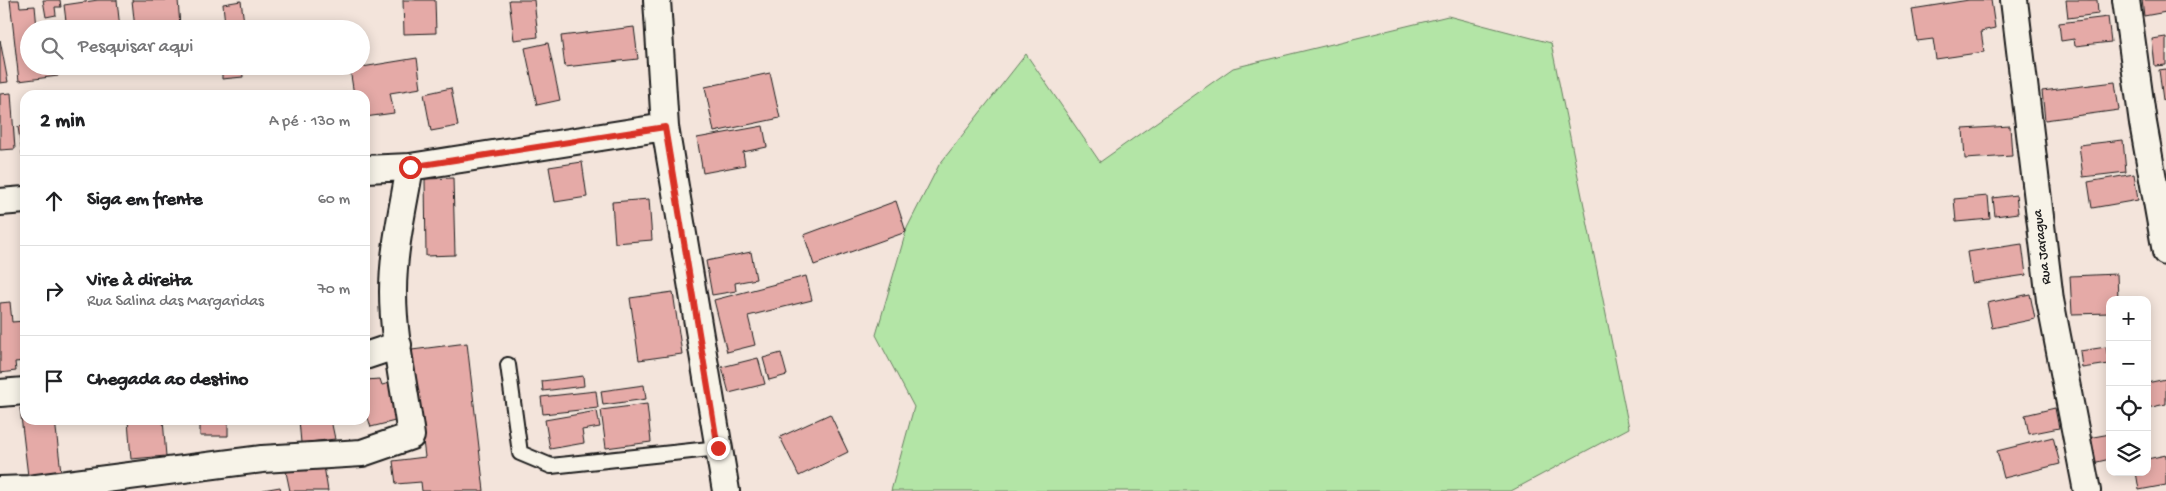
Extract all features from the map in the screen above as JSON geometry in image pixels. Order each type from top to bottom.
[{"type":"street","points":[[657,0],[665,127],[726,491]]},
{"type":"street","name":"Rua Jaragua","points":[[2014,0],[2050,300],[2087,491]]},
{"type":"street","points":[[2126,0],[2143,123],[2166,252]]},
{"type":"street","points":[[370,170],[410,167],[665,127]]},
{"type":"street","points":[[0,490],[262,459],[362,453],[411,436],[398,345],[393,292],[396,245],[410,167]]},
{"type":"street","points":[[0,202],[20,200]]},
{"type":"street","points":[[370,354],[398,345]]},
{"type":"street","points":[[0,393],[20,392]]},
{"type":"lane","points":[[508,365],[520,453],[551,466],[718,448]]},
{"type":"green space","points":[[1448,16],[1551,43],[1629,428],[1511,491],[891,491],[914,407],[876,335],[907,228],[939,165],[1026,54],[1100,162],[1233,68]]},
{"type":"building","points":[[10,0],[19,0],[20,7],[35,6],[36,20],[20,20],[20,75],[58,75],[19,81]]},
{"type":"building","points":[[43,0],[60,0],[61,7],[55,7],[56,15],[46,17]]},
{"type":"building","points":[[98,0],[117,0],[119,20],[66,20],[64,5]]},
{"type":"building","points":[[132,0],[178,0],[180,20],[134,20]]},
{"type":"building","points":[[403,0],[435,0],[436,33],[404,34]]},
{"type":"building","points":[[509,0],[534,0],[538,37],[514,40]]},
{"type":"building","points":[[1969,0],[1991,0],[1995,28],[1981,31],[1984,52],[1936,59],[1933,39],[1917,41],[1912,9]]},
{"type":"building","points":[[2066,0],[2097,0],[2098,14],[2068,18]]},
{"type":"building","points":[[2142,0],[2166,0],[2166,12],[2144,16]]},
{"type":"building","points":[[241,1],[244,20],[225,20],[223,4]]},
{"type":"building","points":[[2108,17],[2111,42],[2075,46],[2074,39],[2061,41],[2059,23]]},
{"type":"building","points":[[634,27],[638,59],[565,67],[561,36]]},
{"type":"building","points":[[2166,37],[2166,65],[2155,66],[2152,39]]},
{"type":"building","points":[[0,40],[8,82],[0,83]]},
{"type":"building","points":[[548,43],[560,100],[537,105],[525,48]]},
{"type":"building","points":[[417,58],[421,88],[390,93],[394,113],[370,116],[370,90],[353,90],[351,75],[370,75],[370,66]]},
{"type":"building","points":[[2166,69],[2166,99],[2163,100],[2159,70]]},
{"type":"building","points":[[770,73],[780,118],[714,132],[705,87]]},
{"type":"building","points":[[222,75],[243,75],[243,77],[222,79]]},
{"type":"building","points":[[2115,82],[2119,110],[2045,120],[2042,91]]},
{"type":"building","points":[[451,88],[458,126],[431,131],[424,94]]},
{"type":"building","points":[[11,93],[15,149],[0,150],[0,94]]},
{"type":"building","points":[[763,126],[767,147],[743,152],[745,165],[703,173],[697,138]]},
{"type":"building","points":[[2010,126],[2012,156],[1965,159],[1963,129]]},
{"type":"building","points":[[2123,140],[2126,172],[2083,177],[2079,145]]},
{"type":"building","points":[[582,162],[587,197],[555,202],[549,167]]},
{"type":"building","points":[[2134,174],[2138,200],[2092,208],[2088,182]]},
{"type":"building","points":[[453,178],[455,255],[426,256],[425,179]]},
{"type":"building","points":[[2016,195],[2018,213],[1995,216],[1993,198]]},
{"type":"building","points":[[1988,196],[1990,219],[1956,222],[1954,199]]},
{"type":"building","points":[[649,199],[652,240],[615,243],[612,202]]},
{"type":"building","points":[[896,201],[906,232],[814,265],[804,235]]},
{"type":"building","points":[[2022,244],[2026,275],[1972,283],[1967,252]]},
{"type":"building","points":[[751,252],[756,279],[735,283],[736,291],[712,295],[706,261]]},
{"type":"building","points":[[2117,274],[2118,296],[2106,296],[2106,313],[2072,314],[2070,276]]},
{"type":"building","points":[[806,276],[812,300],[748,316],[755,345],[727,352],[714,300]]},
{"type":"building","points":[[673,292],[682,354],[639,360],[630,298]]},
{"type":"building","points":[[2030,294],[2035,319],[1992,328],[1987,303]]},
{"type":"building","points":[[10,302],[12,322],[20,321],[20,362],[15,362],[16,371],[0,373],[0,303]]},
{"type":"building","points":[[467,343],[484,491],[422,491],[421,482],[396,484],[393,461],[425,457],[412,350]]},
{"type":"building","points":[[2106,347],[2106,364],[2082,368],[2080,351]]},
{"type":"building","points":[[781,353],[787,375],[769,380],[763,358]]},
{"type":"building","points":[[758,358],[765,384],[729,393],[722,367]]},
{"type":"building","points":[[583,376],[584,386],[543,391],[542,381]]},
{"type":"building","points":[[380,379],[382,385],[394,382],[403,419],[371,427],[370,380]]},
{"type":"building","points":[[2166,379],[2166,404],[2151,407],[2151,382]]},
{"type":"building","points":[[644,385],[646,399],[603,405],[601,391]]},
{"type":"building","points":[[596,391],[598,408],[543,414],[541,397]]},
{"type":"building","points":[[647,404],[651,442],[606,448],[601,410]]},
{"type":"building","points":[[2055,408],[2059,428],[2029,434],[2025,415]]},
{"type":"building","points":[[597,411],[600,427],[582,430],[584,443],[550,449],[545,420]]},
{"type":"building","points":[[830,414],[848,452],[799,476],[780,437]]},
{"type":"building","points":[[22,425],[56,425],[61,472],[28,476]]},
{"type":"building","points":[[128,425],[163,425],[166,456],[131,459]]},
{"type":"building","points":[[200,425],[228,425],[228,436],[200,436]]},
{"type":"building","points":[[299,425],[332,425],[335,439],[301,443]]},
{"type":"building","points":[[2106,435],[2106,460],[2093,463],[2088,438]]},
{"type":"building","points":[[2053,437],[2060,464],[2004,478],[1997,451]]},
{"type":"building","points":[[2166,455],[2166,485],[2139,490],[2137,476],[2151,476],[2151,458]]},
{"type":"building","points":[[324,466],[328,491],[290,491],[286,472]]},
{"type":"building","points":[[280,487],[281,491],[263,491],[263,490]]},
{"type":"route","points":[[410,167],[665,127],[718,448]]}]
